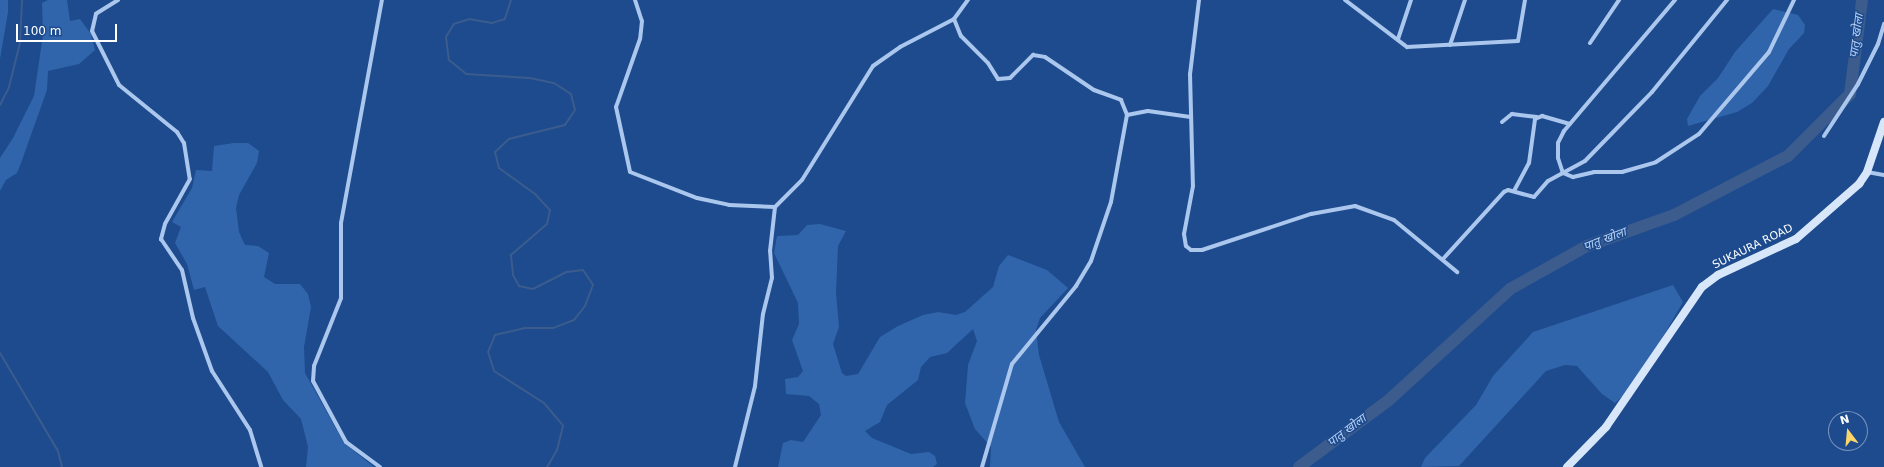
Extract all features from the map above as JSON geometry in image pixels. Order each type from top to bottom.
[{"type":"street","points":[[118,0],[96,14],[92,30],[119,85],[178,132],[184,144],[190,179],[165,224],[161,238],[182,270],[193,318],[212,371],[250,430],[261,467]]},
{"type":"street","points":[[380,467],[346,442],[313,381],[314,366],[341,298],[341,223],[382,0]]},
{"type":"street","points":[[635,0],[642,21],[640,39],[616,107],[630,172],[697,198],[729,205],[775,207]]},
{"type":"street","points":[[735,467],[755,386],[763,314],[772,278],[770,251],[775,207],[802,180],[873,66],[905,44],[954,19],[968,0]]},
{"type":"street","points":[[1199,0],[1190,74],[1193,186],[1184,234],[1186,246],[1191,250],[1202,250],[1249,236],[1311,214],[1355,206],[1394,220],[1443,258],[1457,272]]},
{"type":"street","points":[[1345,0],[1351,2],[1407,46],[1518,41],[1525,0]]},
{"type":"street","points":[[1398,38],[1411,0]]},
{"type":"street","points":[[1450,45],[1466,0]]},
{"type":"street","points":[[1590,43],[1619,0]]},
{"type":"street","points":[[1675,0],[1570,124],[1558,143],[1558,158],[1563,173],[1573,177],[1594,172],[1622,172],[1656,162],[1699,134],[1769,52],[1794,0]]},
{"type":"street","points":[[1443,258],[1504,192],[1514,191],[1534,196],[1548,181],[1585,161],[1652,92],[1727,0]]},
{"type":"street","points":[[954,19],[960,36],[988,63],[998,79],[1010,78],[1033,55],[1045,57],[1094,90],[1121,100],[1127,114],[1111,202],[1091,261],[1076,286],[1012,364],[982,467]]},
{"type":"street","points":[[1824,136],[1858,84],[1878,44],[1884,24]]},
{"type":"street","points":[[1127,114],[1148,111],[1191,117]]},
{"type":"street","points":[[1502,122],[1512,114],[1538,117],[1570,124]]},
{"type":"street","points":[[1514,191],[1528,163],[1534,121],[1538,117]]},
{"type":"street","name":"SUKAURA ROAD","points":[[1567,467],[1606,427],[1702,287],[1718,275],[1758,259],[1809,230],[1849,195],[1867,172],[1884,122]]},
{"type":"street","points":[[1867,172],[1884,176]]},
{"type":"shaded area","points":[[0,0],[8,0],[8,12],[0,59]]},
{"type":"shaded area","points":[[48,0],[67,0],[70,21],[80,19],[91,34],[95,50],[79,64],[48,71],[47,90],[17,173],[6,180],[0,191],[0,158],[13,138],[34,96],[43,35],[42,3]]},
{"type":"shaded area","points":[[1773,9],[1798,15],[1805,25],[1804,33],[1789,49],[1768,86],[1752,103],[1737,112],[1688,126],[1687,119],[1700,96],[1718,78],[1735,52]]},
{"type":"shaded area","points":[[234,143],[248,143],[259,151],[257,163],[239,195],[236,208],[239,232],[245,245],[258,246],[269,253],[264,277],[275,284],[300,284],[308,294],[311,307],[304,347],[305,373],[344,443],[374,467],[306,467],[308,447],[301,419],[283,400],[268,372],[218,326],[205,287],[194,290],[187,264],[175,243],[181,227],[172,222],[192,188],[196,170],[212,171],[214,146]]},
{"type":"shaded area","points":[[820,224],[846,231],[838,246],[836,293],[839,327],[833,344],[842,373],[846,376],[858,374],[880,337],[898,326],[923,315],[938,312],[956,315],[965,312],[993,287],[999,266],[1008,255],[1047,270],[1068,288],[1040,318],[1036,330],[1039,355],[1059,422],[1085,467],[990,467],[991,447],[975,429],[965,403],[968,365],[977,341],[973,329],[947,353],[930,357],[921,367],[918,380],[887,405],[880,422],[865,431],[872,438],[911,454],[929,452],[935,456],[937,464],[933,467],[778,467],[783,443],[791,440],[803,442],[821,415],[819,404],[809,396],[786,394],[785,379],[798,377],[803,371],[792,340],[799,324],[798,303],[774,253],[777,236],[798,235],[807,225]]},
{"type":"shaded area","points":[[1673,285],[1683,302],[1657,347],[1625,394],[1615,403],[1602,394],[1577,366],[1565,365],[1546,371],[1459,466],[1421,467],[1425,458],[1476,405],[1493,376],[1533,332]]},
{"type":"waterway","points":[[0,105],[9,87],[20,43],[22,0]]},
{"type":"waterway","points":[[511,0],[505,19],[492,23],[470,19],[454,24],[446,37],[449,60],[466,74],[530,78],[554,83],[571,94],[575,110],[565,125],[509,139],[495,152],[499,168],[535,194],[550,210],[547,224],[511,255],[513,275],[519,286],[533,289],[567,272],[583,270],[593,285],[585,306],[574,320],[553,328],[525,328],[495,335],[488,352],[494,371],[544,403],[563,426],[557,450],[547,467]]},
{"type":"waterway","name":"पातु खोला","points":[[1299,467],[1389,400],[1510,289],[1587,246],[1674,215],[1788,156],[1850,94],[1862,0]]},
{"type":"waterway","points":[[0,353],[58,451],[62,467]]}]
